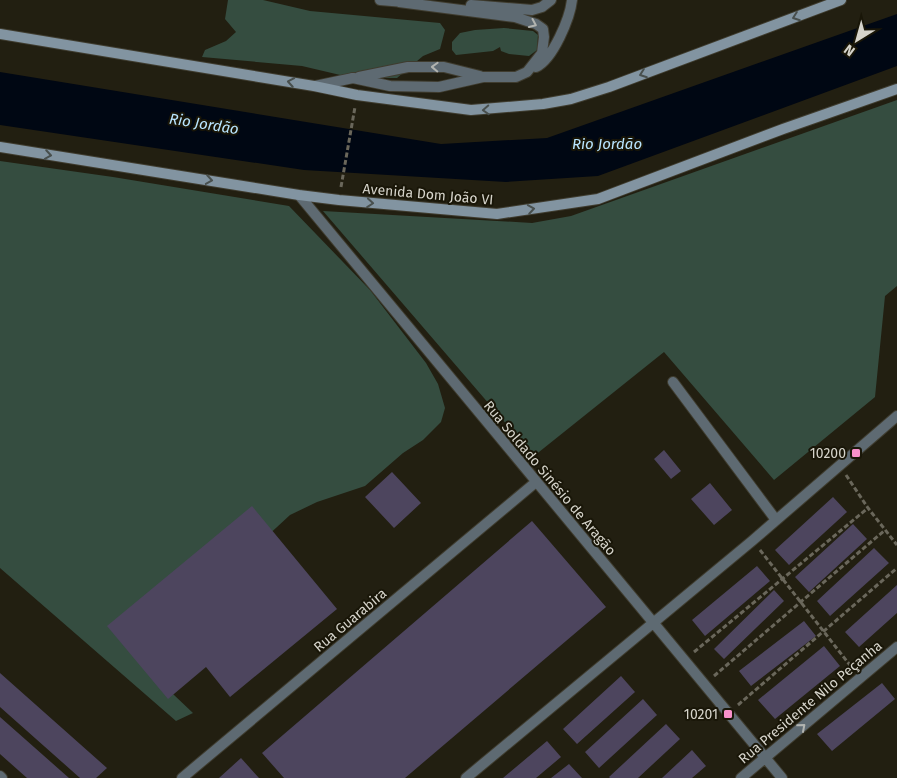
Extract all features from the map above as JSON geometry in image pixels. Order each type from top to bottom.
[{"type":"main road","points":[[0,34],[314,86],[367,97],[471,110],[543,104],[571,99],[841,0]]},
{"type":"main road","name":"Avenida Dom João VI","points":[[0,147],[299,195],[497,214],[598,199],[783,129],[897,89]]},
{"type":"street","points":[[380,0],[515,17],[536,24],[543,29],[544,44],[542,53],[527,72]]},
{"type":"street","points":[[455,4],[494,0]]},
{"type":"street","points":[[399,2],[532,10],[551,0]]},
{"type":"street","points":[[353,78],[390,86],[439,87],[483,77],[516,77],[541,65],[553,50],[572,8],[572,0]]},
{"type":"street","points":[[314,86],[408,66],[444,68],[483,77]]},
{"type":"street","name":"Rua Soldado Sinésio de Aragão","points":[[299,195],[782,778]]},
{"type":"street","points":[[674,382],[776,520]]},
{"type":"street","points":[[466,778],[752,541],[897,416]]},
{"type":"street","name":"Rua Guarabira","points":[[182,778],[536,482]]},
{"type":"street","name":"Rua Presidente Nilo Peçanha","points":[[742,778],[897,646]]},
{"type":"path","points":[[342,179],[353,113]]},
{"type":"path","points":[[839,465],[868,508],[897,545]]},
{"type":"path","points":[[684,661],[868,508]]},
{"type":"path","points":[[704,685],[885,530]]},
{"type":"path","points":[[752,541],[824,630],[859,678]]},
{"type":"path","points":[[728,714],[897,568]]},
{"type":"green space","points":[[228,0],[263,0],[310,11],[440,23],[445,30],[440,49],[423,56],[397,78],[353,78],[302,66],[202,57],[205,50],[226,41],[236,32],[225,19]]},
{"type":"green space","points":[[504,28],[533,31],[538,35],[537,50],[529,56],[509,54],[501,51],[500,47],[493,51],[456,55],[452,50],[452,42],[460,33]]},
{"type":"green space","points":[[897,100],[897,286],[885,296],[875,397],[774,480],[664,352],[534,456],[323,211],[532,223],[571,216]]},
{"type":"green space","points":[[0,161],[113,177],[289,206],[370,290],[426,363],[438,384],[445,408],[441,422],[423,440],[403,453],[365,486],[317,502],[290,515],[135,658],[193,713],[176,721],[0,568]]},
{"type":"water","name":"Rio Jordão","points":[[897,14],[897,66],[598,176],[506,182],[304,170],[0,125],[0,72],[441,144],[547,138]]},
{"type":"building","points":[[664,450],[681,471],[671,479],[654,459]]},
{"type":"building","points":[[392,472],[421,503],[394,528],[365,497]]},
{"type":"building","points":[[710,483],[732,510],[714,525],[691,499]]},
{"type":"building","points":[[833,497],[847,512],[789,565],[775,550]]},
{"type":"building","points":[[252,506],[337,609],[230,697],[206,667],[168,699],[107,626]]},
{"type":"building","points":[[532,521],[606,607],[405,778],[284,778],[262,753]]},
{"type":"building","points":[[853,524],[867,539],[809,592],[795,577]]},
{"type":"building","points":[[874,548],[889,563],[830,616],[817,601]]},
{"type":"building","points":[[757,566],[770,581],[705,636],[692,620]]},
{"type":"building","points":[[897,585],[897,613],[859,647],[845,632]]},
{"type":"building","points":[[774,590],[784,601],[724,659],[714,649]]},
{"type":"building","points":[[804,621],[816,636],[751,686],[739,671]]},
{"type":"building","points":[[824,646],[840,666],[775,719],[758,700]]},
{"type":"building","points":[[0,673],[107,768],[96,778],[80,778],[0,707]]},
{"type":"building","points":[[621,676],[635,692],[577,744],[563,729]]},
{"type":"building","points":[[882,683],[895,699],[832,751],[817,734]]},
{"type":"building","points":[[643,699],[657,715],[599,768],[585,752]]},
{"type":"building","points":[[0,717],[69,778],[27,778],[0,754]]},
{"type":"building","points":[[666,724],[680,739],[638,778],[609,777]]},
{"type":"building","points":[[547,741],[561,757],[536,778],[503,778]]},
{"type":"building","points":[[692,750],[706,766],[692,778],[662,778]]},
{"type":"building","points":[[241,758],[259,778],[219,778]]},
{"type":"building","points":[[569,764],[582,778],[551,778]]},
{"type":"place","name":"10200","points":[[856,453]]},
{"type":"place","name":"10201","points":[[728,714]]}]
